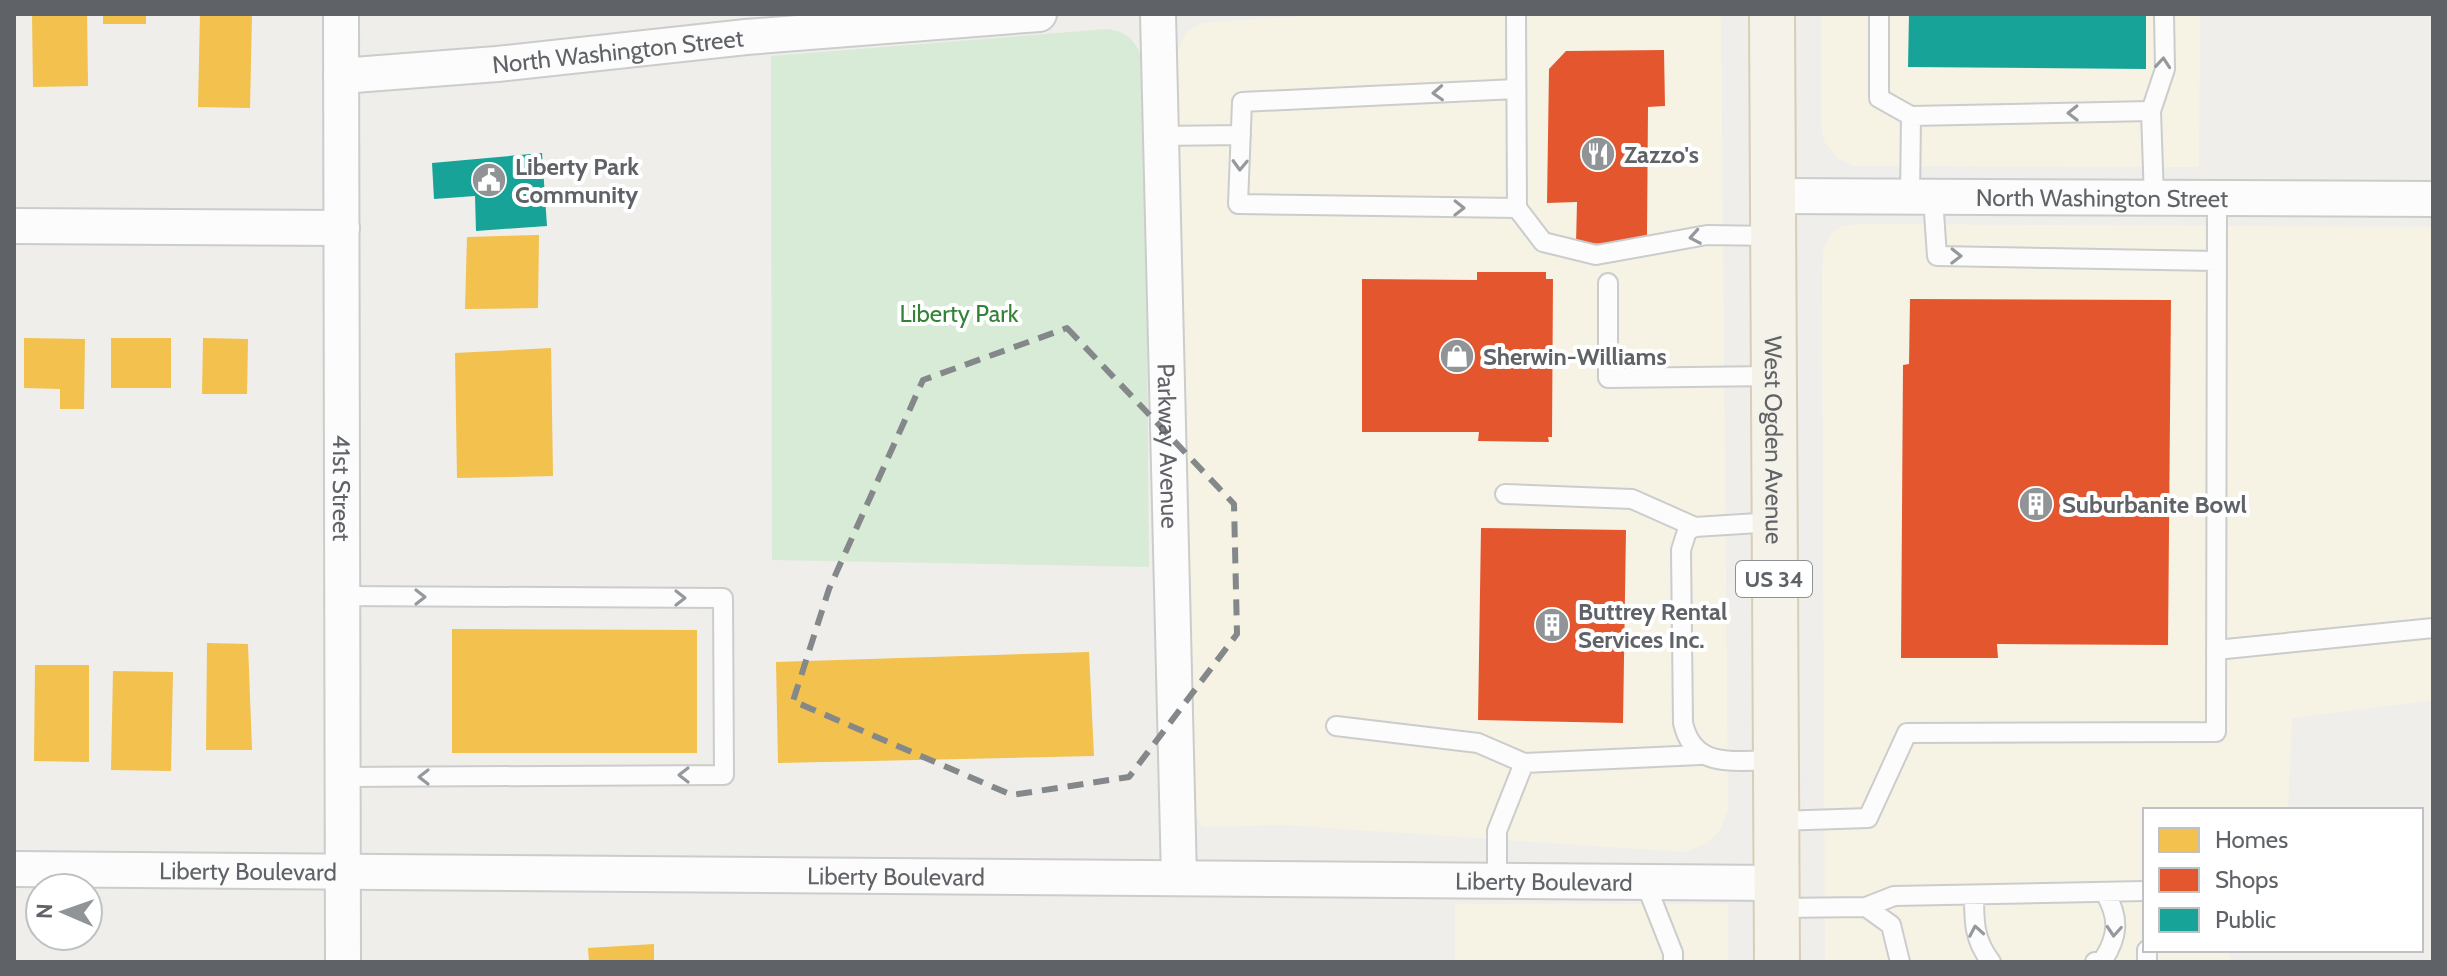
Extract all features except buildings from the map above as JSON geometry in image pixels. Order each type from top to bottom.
[{"type":"main road","name":"West Ogden Avenue","points":[[1772,14],[1777,962]]},
{"type":"street","name":"41st Street","points":[[341,14],[343,962]]},
{"type":"street","name":"North Washington Street","points":[[341,76],[497,64],[746,37],[1039,14]]},
{"type":"street","name":"Parkway Avenue","points":[[1158,14],[1179,878]]},
{"type":"street","name":"North Washington Street","points":[[1772,216],[1921,198],[2433,199]]},
{"type":"street","points":[[14,226],[342,228]]},
{"type":"street","name":"Liberty Boulevard","points":[[14,869],[1645,882],[1777,896]]},
{"type":"lane","points":[[1516,14],[1517,208],[1543,242],[1596,255],[1707,235],[1772,216]]},
{"type":"lane","points":[[1879,14],[1879,98],[1911,116],[2151,111]]},
{"type":"lane","points":[[2154,199],[2151,111],[2165,69],[2164,14]]},
{"type":"lane","points":[[1516,89],[1242,102],[1238,204],[1517,208]]},
{"type":"lane","points":[[1911,116],[1921,198],[1937,256],[2217,261]]},
{"type":"lane","points":[[1160,136],[1241,135]]},
{"type":"lane","points":[[1776,821],[1868,818],[1907,733],[2216,732],[2217,199]]},
{"type":"lane","points":[[1608,283],[1608,378],[1773,376]]},
{"type":"lane","points":[[1505,494],[1632,499],[1695,527]]},
{"type":"lane","points":[[1700,755],[1688,744],[1683,723],[1681,550],[1687,531],[1695,527],[1774,522]]},
{"type":"lane","points":[[342,596],[723,598],[724,760],[724,775],[342,777]]},
{"type":"lane","points":[[2216,650],[2433,628]]},
{"type":"lane","points":[[1336,726],[1478,743],[1524,763],[1700,755],[1776,761]]},
{"type":"lane","points":[[1497,881],[1497,831],[1524,763]]},
{"type":"lane","points":[[1645,882],[1673,953],[1673,962]]},
{"type":"lane","points":[[1777,896],[1866,907],[1894,896],[2143,891]]},
{"type":"lane","points":[[2095,962],[2103,960],[2116,940],[2114,908],[2105,893]]},
{"type":"lane","points":[[1974,895],[1973,926],[1979,945],[1991,962]]},
{"type":"lane","points":[[1866,907],[1891,925],[1900,962]]},
{"type":"highlighted area","points":[[1067,328],[1234,504],[1237,634],[1129,777],[1012,795],[793,701],[829,589],[923,380]]},
{"type":"shaded area","points":[[1332,14],[1718,14],[1721,19],[1728,810],[1719,832],[1705,844],[1685,852],[1284,825],[1202,827],[1185,794],[1175,55],[1186,33],[1201,23]]},
{"type":"shaded area","points":[[1821,14],[2200,14],[2199,167],[1854,166],[1838,158],[1825,143],[1821,125]]},
{"type":"shaded area","points":[[1842,226],[2433,227],[2433,700],[2292,718],[2288,808],[2143,808],[2143,952],[2230,952],[2229,962],[1825,962],[1822,270],[1824,247],[1832,233]]},
{"type":"shaded area","points":[[1455,904],[1728,904],[1728,962],[1455,962]]},
{"type":"green space","name":"Liberty Park","points":[[1107,29],[1132,40],[1145,66],[1149,567],[772,560],[771,56]]},
{"type":"place","name":"Zazzo's","points":[[1598,154]]},
{"type":"place","name":"Liberty Park Community","points":[[489,180]]},
{"type":"place","name":"Sherwin-Williams","points":[[1457,356]]},
{"type":"place","name":"Suburbanite Bowl","points":[[2036,504]]},
{"type":"place","name":"Buttrey Rental Services Inc.","points":[[1552,625]]}]
